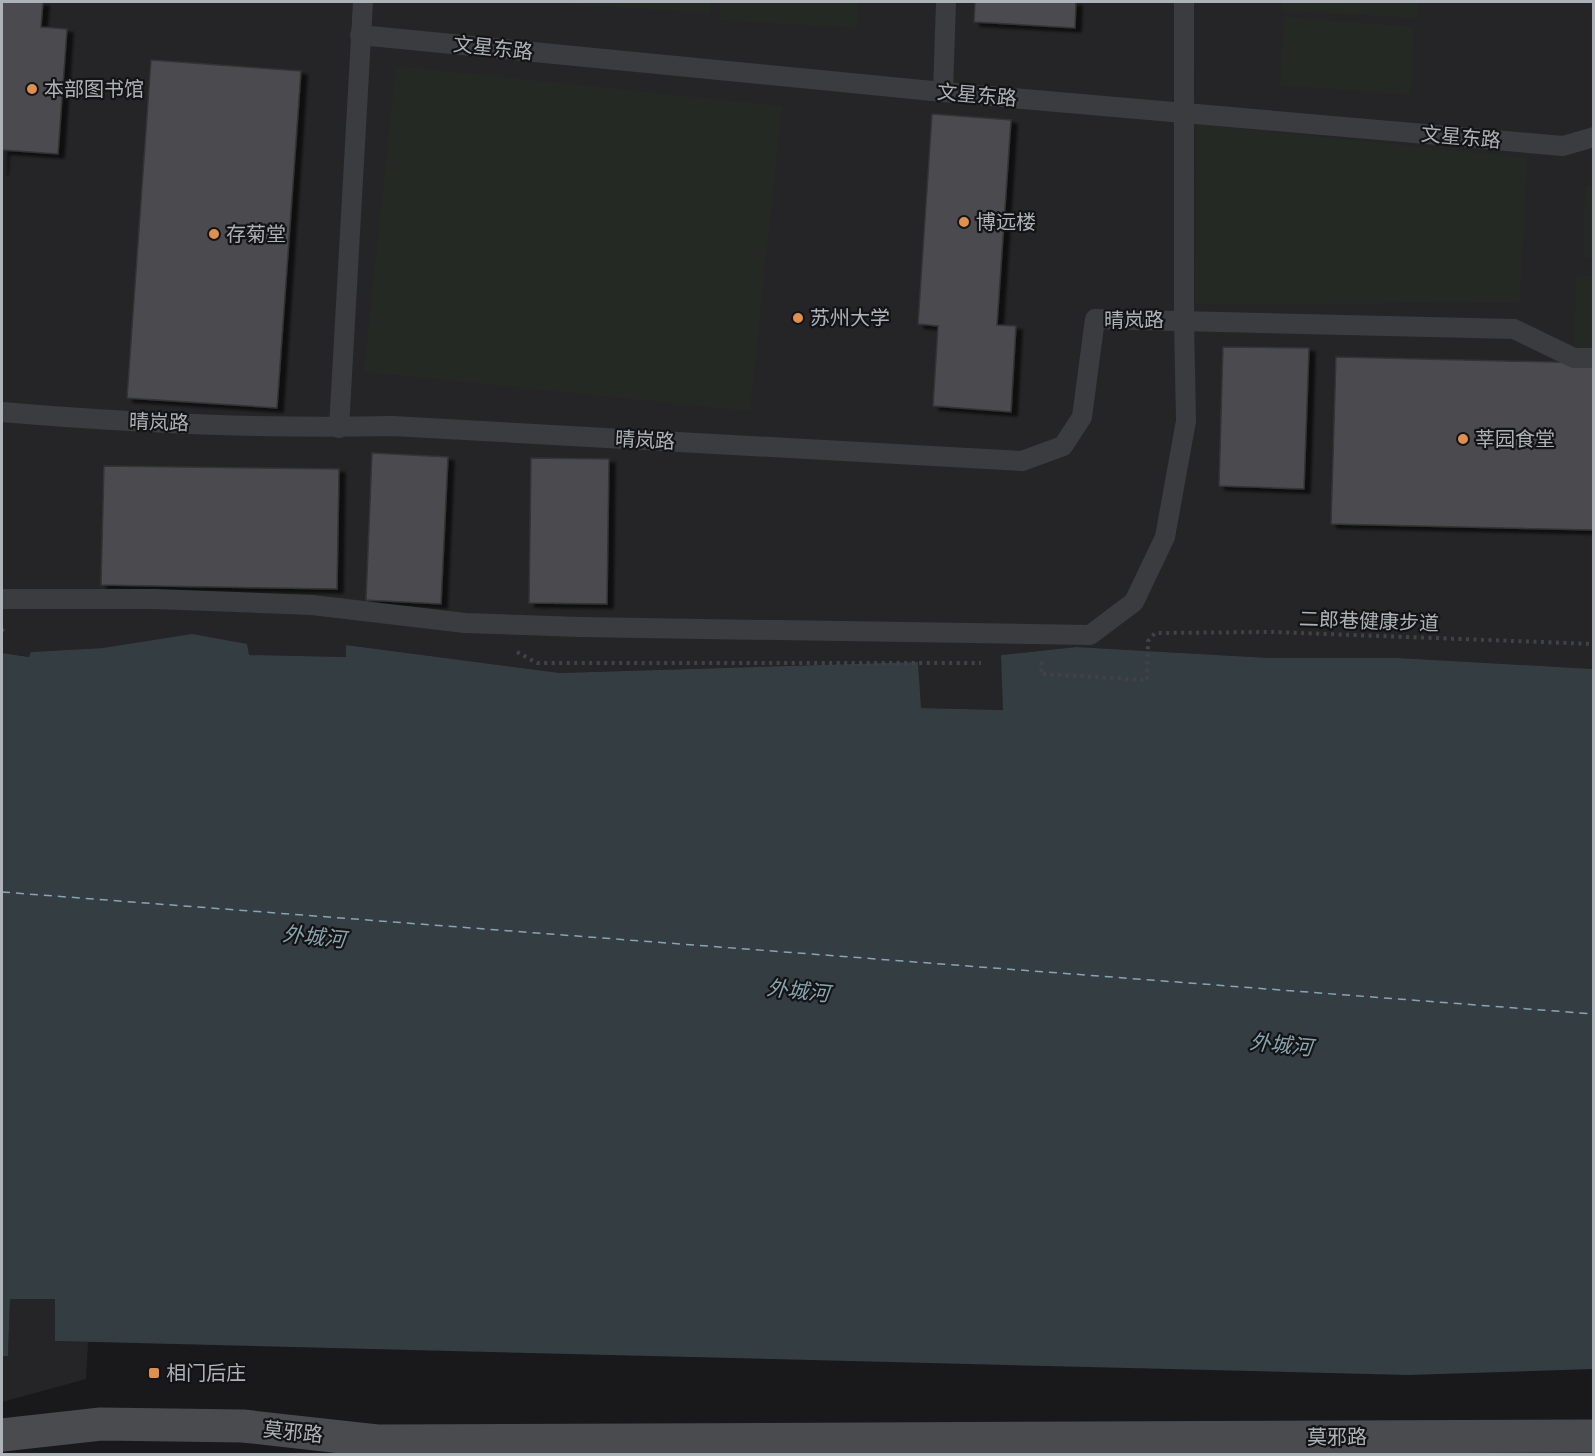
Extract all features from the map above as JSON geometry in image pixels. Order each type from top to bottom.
[{"type":"main road","name":"莫邪路","points":[[2,1435],[102,1424],[243,1426],[377,1441],[1331,1446],[1593,1436]]},
{"type":"lane","points":[[339,428],[363,2]]},
{"type":"lane","points":[[943,92],[946,2]]},
{"type":"lane","points":[[2,599],[155,599],[312,605],[465,623],[579,627],[1090,635],[1134,602],[1165,537],[1186,421],[1184,2]]},
{"type":"lane","name":"文星东路","points":[[360,35],[943,92],[1563,146],[1593,137]]},
{"type":"lane","name":"晴岚路","points":[[2,412],[100,420],[339,428],[392,426],[1022,461],[1063,446],[1082,417],[1095,319],[1184,320]]},
{"type":"lane","points":[[1184,320],[1514,329],[1574,358],[1593,358]]},
{"type":"path","name":"二郎巷健康步道","points":[[1148,641],[1155,633],[1275,632],[1593,644]]},
{"type":"shaded area","name":"苏州大学","points":[[2,2],[1593,2],[1593,669],[1398,658],[1270,658],[1076,647],[1001,655],[1004,710],[920,708],[918,662],[560,673],[347,645],[346,657],[103,648],[31,652],[30,657],[2,653]]},
{"type":"shaded area","points":[[573,2],[711,2],[710,13],[573,5]]},
{"type":"shaded area","points":[[720,2],[858,2],[857,28],[719,20]]},
{"type":"shaded area","points":[[1282,2],[1419,2],[1418,18],[1282,11]]},
{"type":"shaded area","points":[[1284,17],[1414,27],[1411,95],[1280,85]]},
{"type":"shaded area","points":[[396,66],[782,106],[750,411],[364,372]]},
{"type":"shaded area","points":[[1197,124],[1527,158],[1520,303],[1195,304]]},
{"type":"shaded area","points":[[1585,185],[1593,186],[1593,258],[1583,258]]},
{"type":"shaded area","points":[[1576,275],[1593,276],[1593,349],[1574,348]]},
{"type":"shaded area","points":[[10,1298],[55,1299],[55,1341],[88,1342],[86,1379],[2,1402],[2,1356],[8,1356]]},
{"type":"water","name":"外城河","points":[[192,634],[247,644],[249,655],[346,657],[346,645],[560,673],[918,662],[921,708],[1003,710],[1001,655],[1076,647],[1270,658],[1398,658],[1593,669],[1593,1369],[1408,1375],[55,1341],[55,1299],[10,1299],[8,1356],[2,1356],[2,653],[29,657],[31,652],[103,648]]},
{"type":"building","name":"本部图书馆","points":[[2,2],[43,2],[41,27],[67,29],[58,154],[3,150],[2,172]]},
{"type":"building","points":[[975,2],[1076,2],[1075,28],[974,22]]},
{"type":"building","name":"存菊堂","points":[[151,60],[301,71],[277,408],[127,398]]},
{"type":"building","name":"博远楼","points":[[932,114],[1011,120],[997,325],[1016,326],[1011,412],[933,406],[938,326],[918,324]]},
{"type":"building","points":[[1223,347],[1309,348],[1304,489],[1219,486]]},
{"type":"building","name":"莘园食堂","points":[[1336,357],[1594,363],[1594,530],[1331,524]]},
{"type":"building","points":[[372,453],[448,457],[441,604],[366,600]]},
{"type":"building","points":[[531,458],[609,459],[607,604],[529,603]]},
{"type":"building","points":[[104,466],[339,469],[337,589],[101,585]]},
{"type":"ferry route","points":[[2,892],[1594,1014]]},
{"type":"place","name":"本部图书馆","points":[[32,89]]},
{"type":"place","name":"博远楼","points":[[964,222]]},
{"type":"place","name":"存菊堂","points":[[214,234]]},
{"type":"place","name":"苏州大学","points":[[798,318]]},
{"type":"place","name":"莘园食堂","points":[[1463,439]]},
{"type":"place","name":"相门后庄","points":[[154,1373]]}]
